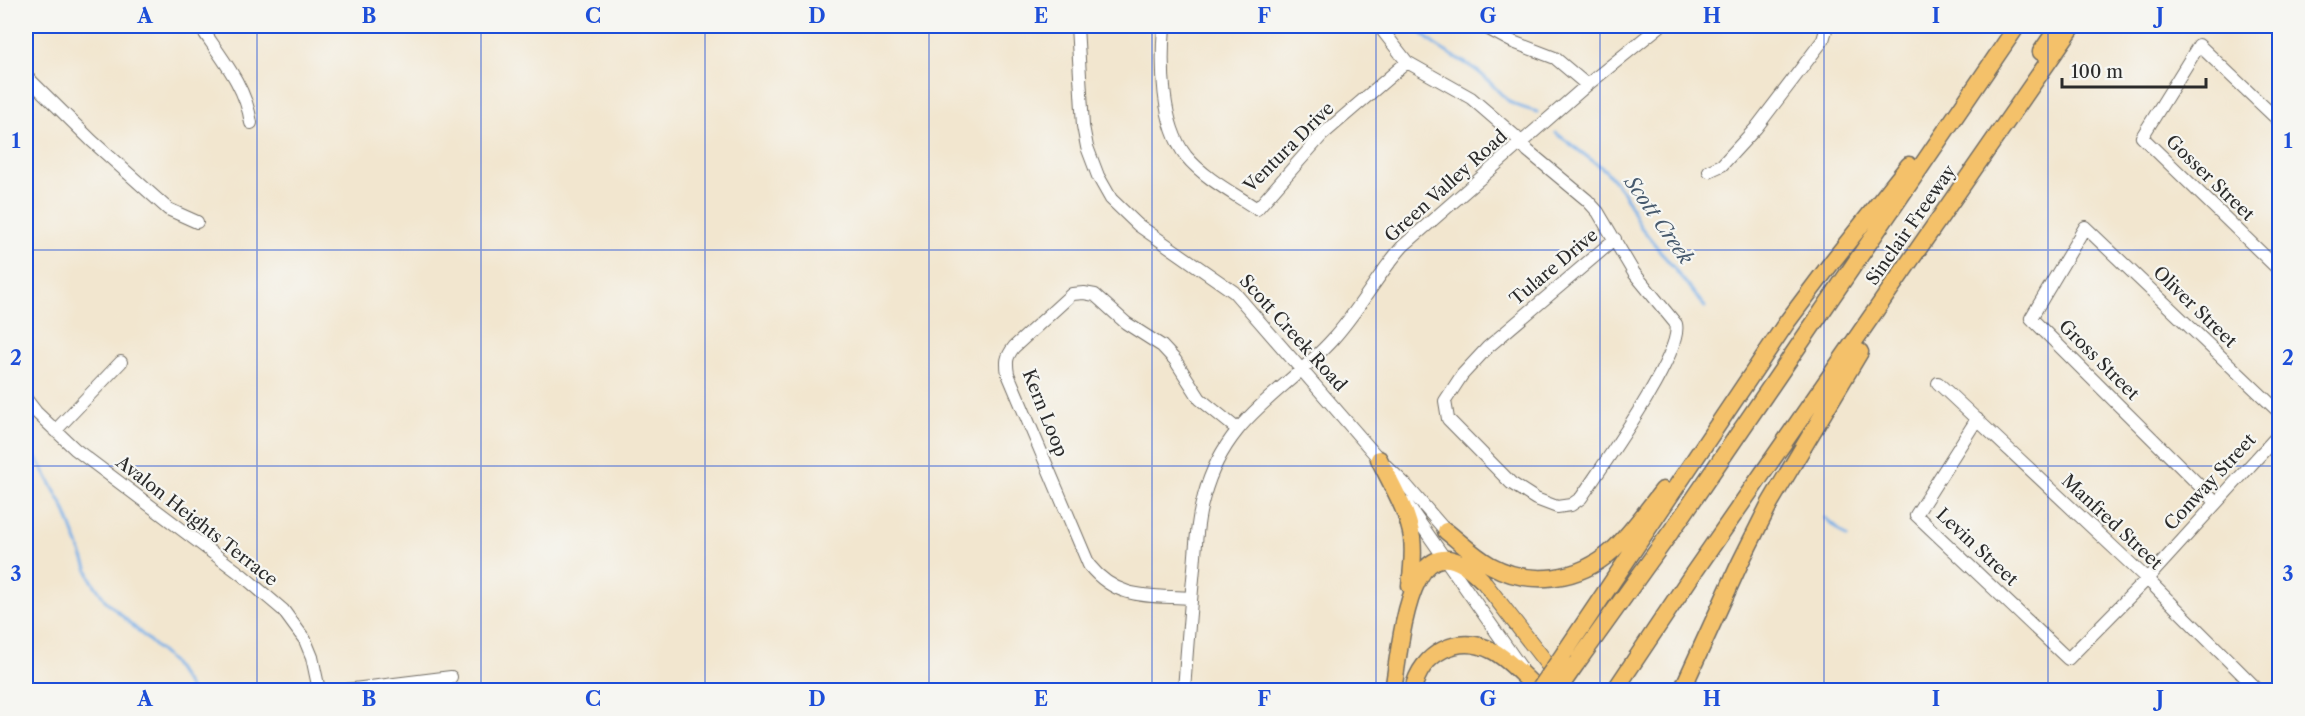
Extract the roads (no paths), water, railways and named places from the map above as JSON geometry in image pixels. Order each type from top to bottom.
[{"type":"highway","name":"Sinclair Freeway","points":[[1571,658],[1629,589],[1685,512],[2017,26]]},
{"type":"highway","points":[[1615,690],[1633,654],[1693,556],[2059,26]]},
{"type":"highway","name":"Sinclair Freeway","points":[[1633,654],[1690,578],[1782,447],[2073,26]]},
{"type":"highway","points":[[1446,531],[1478,557],[1513,575],[1525,578],[1561,577],[1583,570],[1603,558],[1621,542],[1732,401],[1832,262],[1920,151],[1947,126]]},
{"type":"highway","points":[[1682,690],[1770,503],[1944,212]]},
{"type":"highway","points":[[1558,690],[1571,658],[1646,534],[1732,401]]},
{"type":"highway","points":[[1379,459],[1412,534],[1413,554],[1407,610],[1394,690]]},
{"type":"highway","points":[[1407,610],[1419,576],[1430,564],[1445,559],[1462,563],[1482,580]]},
{"type":"highway","points":[[1413,690],[1421,669],[1429,659],[1446,648],[1464,644],[1475,645],[1496,653],[1536,689],[1571,658]]},
{"type":"highway","points":[[1602,690],[1633,654]]},
{"type":"main road","name":"Scott Creek Road","points":[[1482,580],[1547,661],[1567,690]]},
{"type":"street","points":[[200,26],[241,87],[249,105],[251,123]]},
{"type":"street","name":"Scott Creek Road","points":[[1077,26],[1083,126],[1087,147],[1098,176],[1111,199],[1138,225],[1234,292],[1379,459],[1406,485],[1446,531],[1482,580]]},
{"type":"street","name":"Ventura Drive","points":[[1164,26],[1167,110],[1174,134],[1186,155],[1200,170],[1257,209],[1322,135],[1407,62]]},
{"type":"street","points":[[1379,26],[1407,62]]},
{"type":"street","points":[[1483,26],[1514,42],[1555,58],[1587,85]]},
{"type":"street","name":"Green Valley Road","points":[[1184,690],[1197,535],[1204,495],[1215,468],[1237,429],[1258,406],[1331,342],[1347,323],[1385,266],[1403,246],[1587,85],[1660,26]]},
{"type":"street","points":[[1708,171],[1722,165],[1756,128],[1823,40],[1827,26]]},
{"type":"street","name":"Gosser Street","points":[[2280,122],[2199,45],[2142,137],[2280,271]]},
{"type":"street","name":"Tulare Drive","points":[[1407,62],[1471,98],[1587,200],[1598,212],[1614,239],[1634,273],[1676,324],[1676,338],[1656,381],[1581,498],[1571,505],[1557,507],[1536,499],[1511,483],[1448,419],[1445,401],[1462,375],[1488,347],[1614,239]]},
{"type":"street","points":[[26,76],[92,141],[168,209],[197,222]]},
{"type":"street","name":"Oliver Street","points":[[2085,227],[2280,413]]},
{"type":"street","name":"Gross Street","points":[[2085,227],[2031,318],[2216,502]]},
{"type":"street","name":"Kern Loop","points":[[1191,598],[1121,591],[1108,585],[1089,565],[1008,375],[1006,361],[1014,347],[1072,294],[1095,295],[1126,322],[1162,346],[1175,360],[1200,399],[1237,429]]},
{"type":"street","points":[[55,431],[121,362]]},
{"type":"street","name":"Manfred Street","points":[[1938,383],[2147,579],[2254,689]]},
{"type":"street","name":"Avalon Heights Terrace","points":[[26,399],[55,431],[104,472],[242,575],[283,610],[305,640],[312,657],[319,690]]},
{"type":"street","name":"Levin Street","points":[[1977,420],[1916,515],[2068,659]]},
{"type":"street","name":"Conway Street","points":[[2068,659],[2147,579],[2280,434]]},
{"type":"street","name":"Scott Creek Road","points":[[1379,459],[1401,496],[1536,689]]},
{"type":"street","points":[[346,690],[451,677]]},
{"type":"waterway","name":"Scott Creek","points":[[1417,26],[1429,40],[1481,74],[1510,102],[1537,112]]},
{"type":"waterway","name":"Scott Creek","points":[[1556,133],[1606,171],[1624,193],[1640,226],[1705,307]]},
{"type":"waterway","points":[[26,449],[39,462],[64,508],[92,581],[105,600],[171,661],[191,690]]},
{"type":"waterway","name":"Scott Creek","points":[[1825,518],[1847,537]]}]
